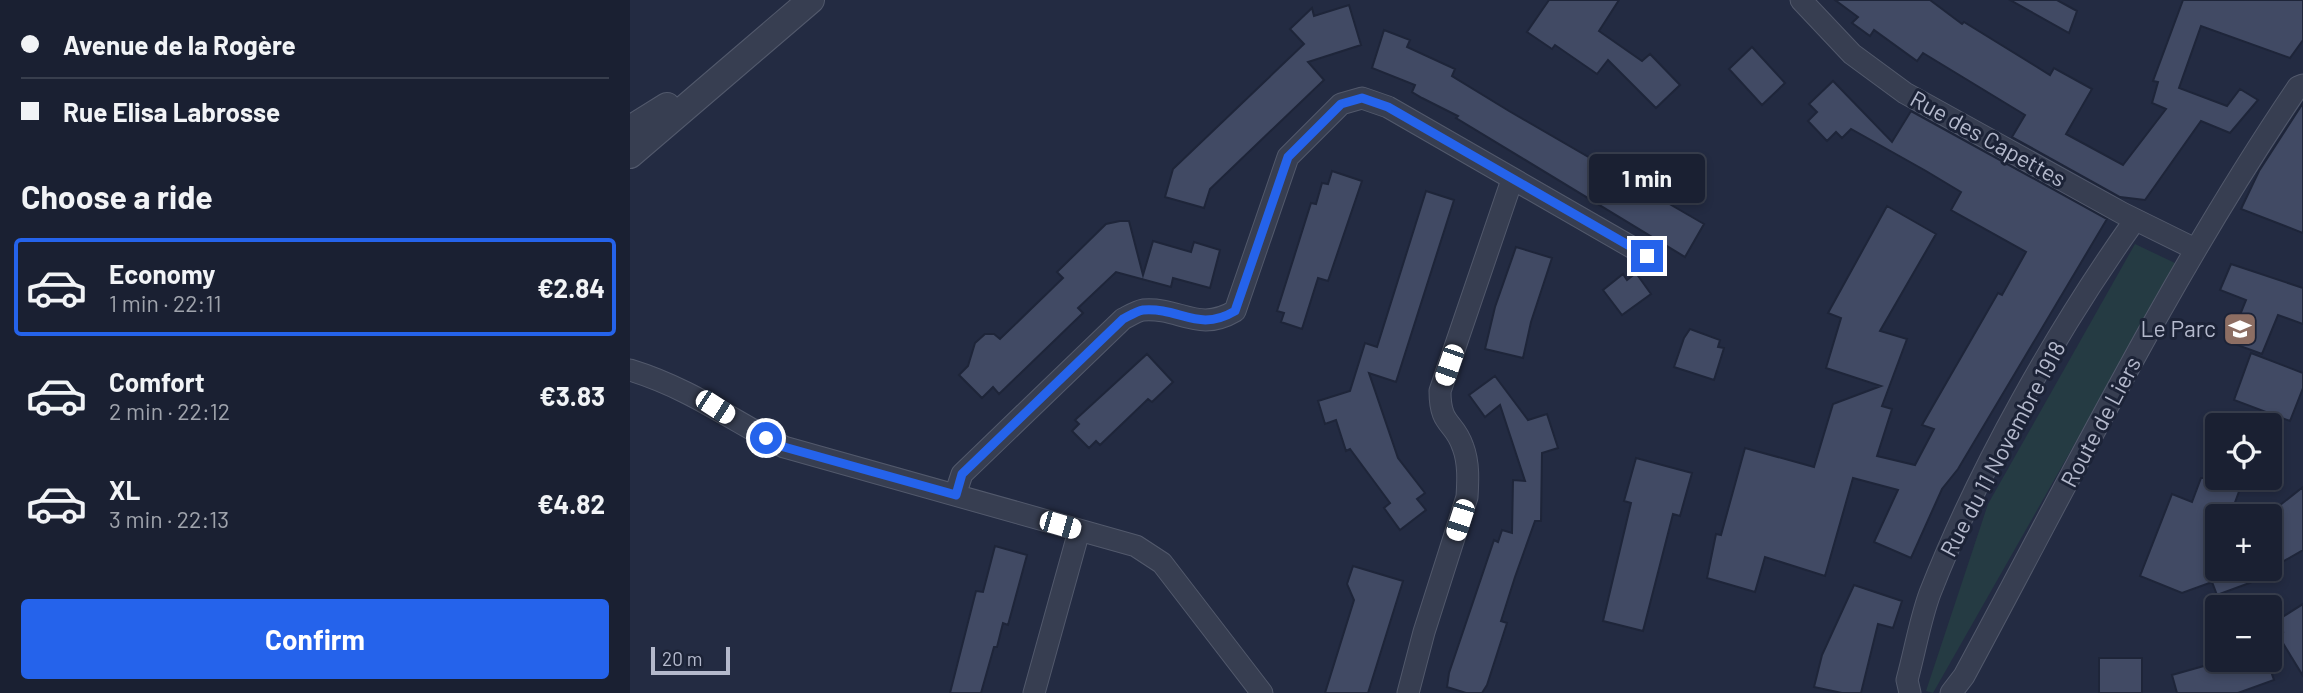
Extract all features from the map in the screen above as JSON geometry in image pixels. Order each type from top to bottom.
[{"type":"street","points":[[630,155],[811,0]]},
{"type":"street","name":"Rue des Capettes","points":[[1801,0],[1852,54],[1905,93],[2135,220],[2195,249]]},
{"type":"street","points":[[630,129],[734,64]]},
{"type":"street","name":"Route de Liers","points":[[1963,687],[2195,249],[2253,153],[2298,88],[2303,85]]},
{"type":"street","points":[[956,495],[962,474],[1123,319],[1142,310],[1199,321],[1218,321],[1235,311],[1288,157],[1341,104],[1362,98],[1388,107],[1647,256]]},
{"type":"street","points":[[1408,693],[1424,632],[1467,497],[1468,474],[1463,445],[1440,412],[1440,391],[1512,180]]},
{"type":"street","name":"Rue du 11 Novembre 1918","points":[[1910,693],[1908,680],[1929,595],[1959,527],[2029,388],[2135,220]]},
{"type":"street","points":[[630,370],[698,396],[784,447],[1136,545],[1162,563],[1262,693]]},
{"type":"street","points":[[1034,693],[1079,531]]},
{"type":"shaded area","points":[[2135,244],[2177,264],[1933,693],[1926,691],[1988,504]]},
{"type":"building","points":[[1549,0],[1619,0],[1599,31],[1642,61],[1650,54],[1680,85],[1656,108],[1608,60],[1597,74],[1555,45],[1552,49],[1527,32]]},
{"type":"building","points":[[1835,0],[1930,0],[1962,24],[1964,22],[2050,75],[2054,68],[2092,89],[2066,134],[2123,165],[2166,109],[2152,103],[2158,82],[2153,81],[2183,0],[2303,0],[2303,40],[2290,58],[2201,26],[2179,88],[2227,106],[2240,89],[2258,100],[2230,133],[2201,121],[2145,200],[2120,197],[2012,137],[2025,115],[1923,53],[1917,61],[1874,30],[1870,36],[1852,23],[1858,17]]},
{"type":"building","points":[[2010,0],[2057,0],[2077,11],[2069,33]]},
{"type":"building","points":[[1349,5],[1361,45],[1308,62],[1324,80],[1210,189],[1204,208],[1165,197],[1173,169],[1304,44],[1290,29],[1312,8],[1314,16]]},
{"type":"building","points":[[1384,30],[1410,40],[1407,47],[1455,69],[1452,76],[1704,224],[1685,257],[1456,118],[1458,116],[1412,92],[1415,85],[1372,68]]},
{"type":"building","points":[[1752,47],[1785,83],[1762,105],[1729,69]]},
{"type":"building","points":[[1833,81],[1892,142],[1911,111],[2107,219],[1958,469],[1942,489],[1911,558],[1874,542],[1898,490],[1853,478],[1825,576],[1765,557],[1755,592],[1707,578],[1716,534],[1721,535],[1745,448],[1814,467],[1833,404],[1881,386],[1826,368],[1841,318],[1828,313],[1887,206],[1936,234],[1880,331],[1907,339],[1882,406],[1892,409],[1877,456],[1915,465],[1934,429],[1922,425],[1998,293],[2002,295],[2026,252],[1951,210],[1961,192],[1851,129],[1842,138],[1836,132],[1827,141],[1808,121],[1817,112],[1809,104]]},
{"type":"building","points":[[2303,103],[2303,233],[2241,209],[2259,171]]},
{"type":"building","points":[[1332,171],[1362,181],[1328,281],[1318,278],[1302,329],[1281,322],[1284,313],[1277,311],[1311,203],[1316,204],[1322,183],[1328,184]]},
{"type":"building","points":[[1426,191],[1454,200],[1396,382],[1369,373],[1398,458],[1425,493],[1417,499],[1426,510],[1400,530],[1384,508],[1390,503],[1350,449],[1346,451],[1336,420],[1325,424],[1318,401],[1350,391],[1365,343],[1377,347]]},
{"type":"building","points":[[1129,221],[1143,275],[1153,241],[1191,252],[1194,242],[1220,250],[1210,288],[1173,278],[1171,287],[1116,272],[1078,308],[1083,313],[999,394],[993,387],[982,398],[959,375],[968,366],[975,343],[985,334],[994,334],[1000,339],[1063,278],[1057,272],[1106,224]]},
{"type":"building","points":[[1516,247],[1552,258],[1531,322],[1523,358],[1485,349],[1495,307]]},
{"type":"building","points":[[2231,264],[2303,288],[2303,324],[2278,315],[2262,354],[2229,342],[2246,300],[2220,290]]},
{"type":"building","points":[[1636,273],[1651,294],[1622,315],[1603,290],[1623,274],[1627,280]]},
{"type":"building","points":[[1690,329],[1720,340],[1718,347],[1724,348],[1714,380],[1674,367]]},
{"type":"building","points":[[2251,353],[2303,373],[2303,388],[2290,421],[2282,418],[2282,413],[2269,413],[2234,400]]},
{"type":"building","points":[[1147,354],[1173,382],[1152,402],[1148,399],[1100,445],[1096,441],[1089,448],[1072,431],[1079,424],[1075,420]]},
{"type":"building","points":[[1495,376],[1528,420],[1547,414],[1558,448],[1542,453],[1541,521],[1535,521],[1515,577],[1501,621],[1507,623],[1487,685],[1482,693],[1466,693],[1447,687],[1449,673],[1494,540],[1498,542],[1502,530],[1512,533],[1513,480],[1525,481],[1500,405],[1485,417],[1469,395]]},
{"type":"building","points":[[1636,458],[1692,473],[1680,516],[1673,514],[1643,631],[1603,621],[1631,503],[1624,501]]},
{"type":"building","points":[[2201,478],[2205,478],[2205,490],[2240,490],[2234,504],[2205,504],[2205,581],[2255,581],[2217,595],[2212,582],[2182,593],[2140,576],[2172,494],[2192,502]]},
{"type":"building","points":[[2303,487],[2303,550],[2282,562],[2282,504]]},
{"type":"building","points":[[995,546],[1027,555],[1008,625],[1003,623],[981,693],[950,693],[976,591],[983,592]]},
{"type":"building","points":[[1353,566],[1403,581],[1368,693],[1325,693],[1354,600],[1347,584]]},
{"type":"building","points":[[1854,585],[1902,601],[1893,628],[1878,624],[1861,693],[1842,693],[1814,687],[1822,655]]},
{"type":"building","points":[[2303,604],[2303,676],[2282,642],[2282,617]]},
{"type":"building","points":[[2099,658],[2142,658],[2142,693],[2099,693]]},
{"type":"building","points":[[2205,666],[2205,672],[2271,672],[2274,680],[2238,693],[2177,693],[2172,675]]},
{"type":"place","name":"Le Parc","points":[[2240,329]]},
{"type":"route","points":[[766,438],[784,447],[956,495],[962,474],[1123,319],[1142,310],[1199,321],[1218,321],[1235,311],[1288,157],[1341,104],[1362,98],[1388,107],[1647,256]]}]
